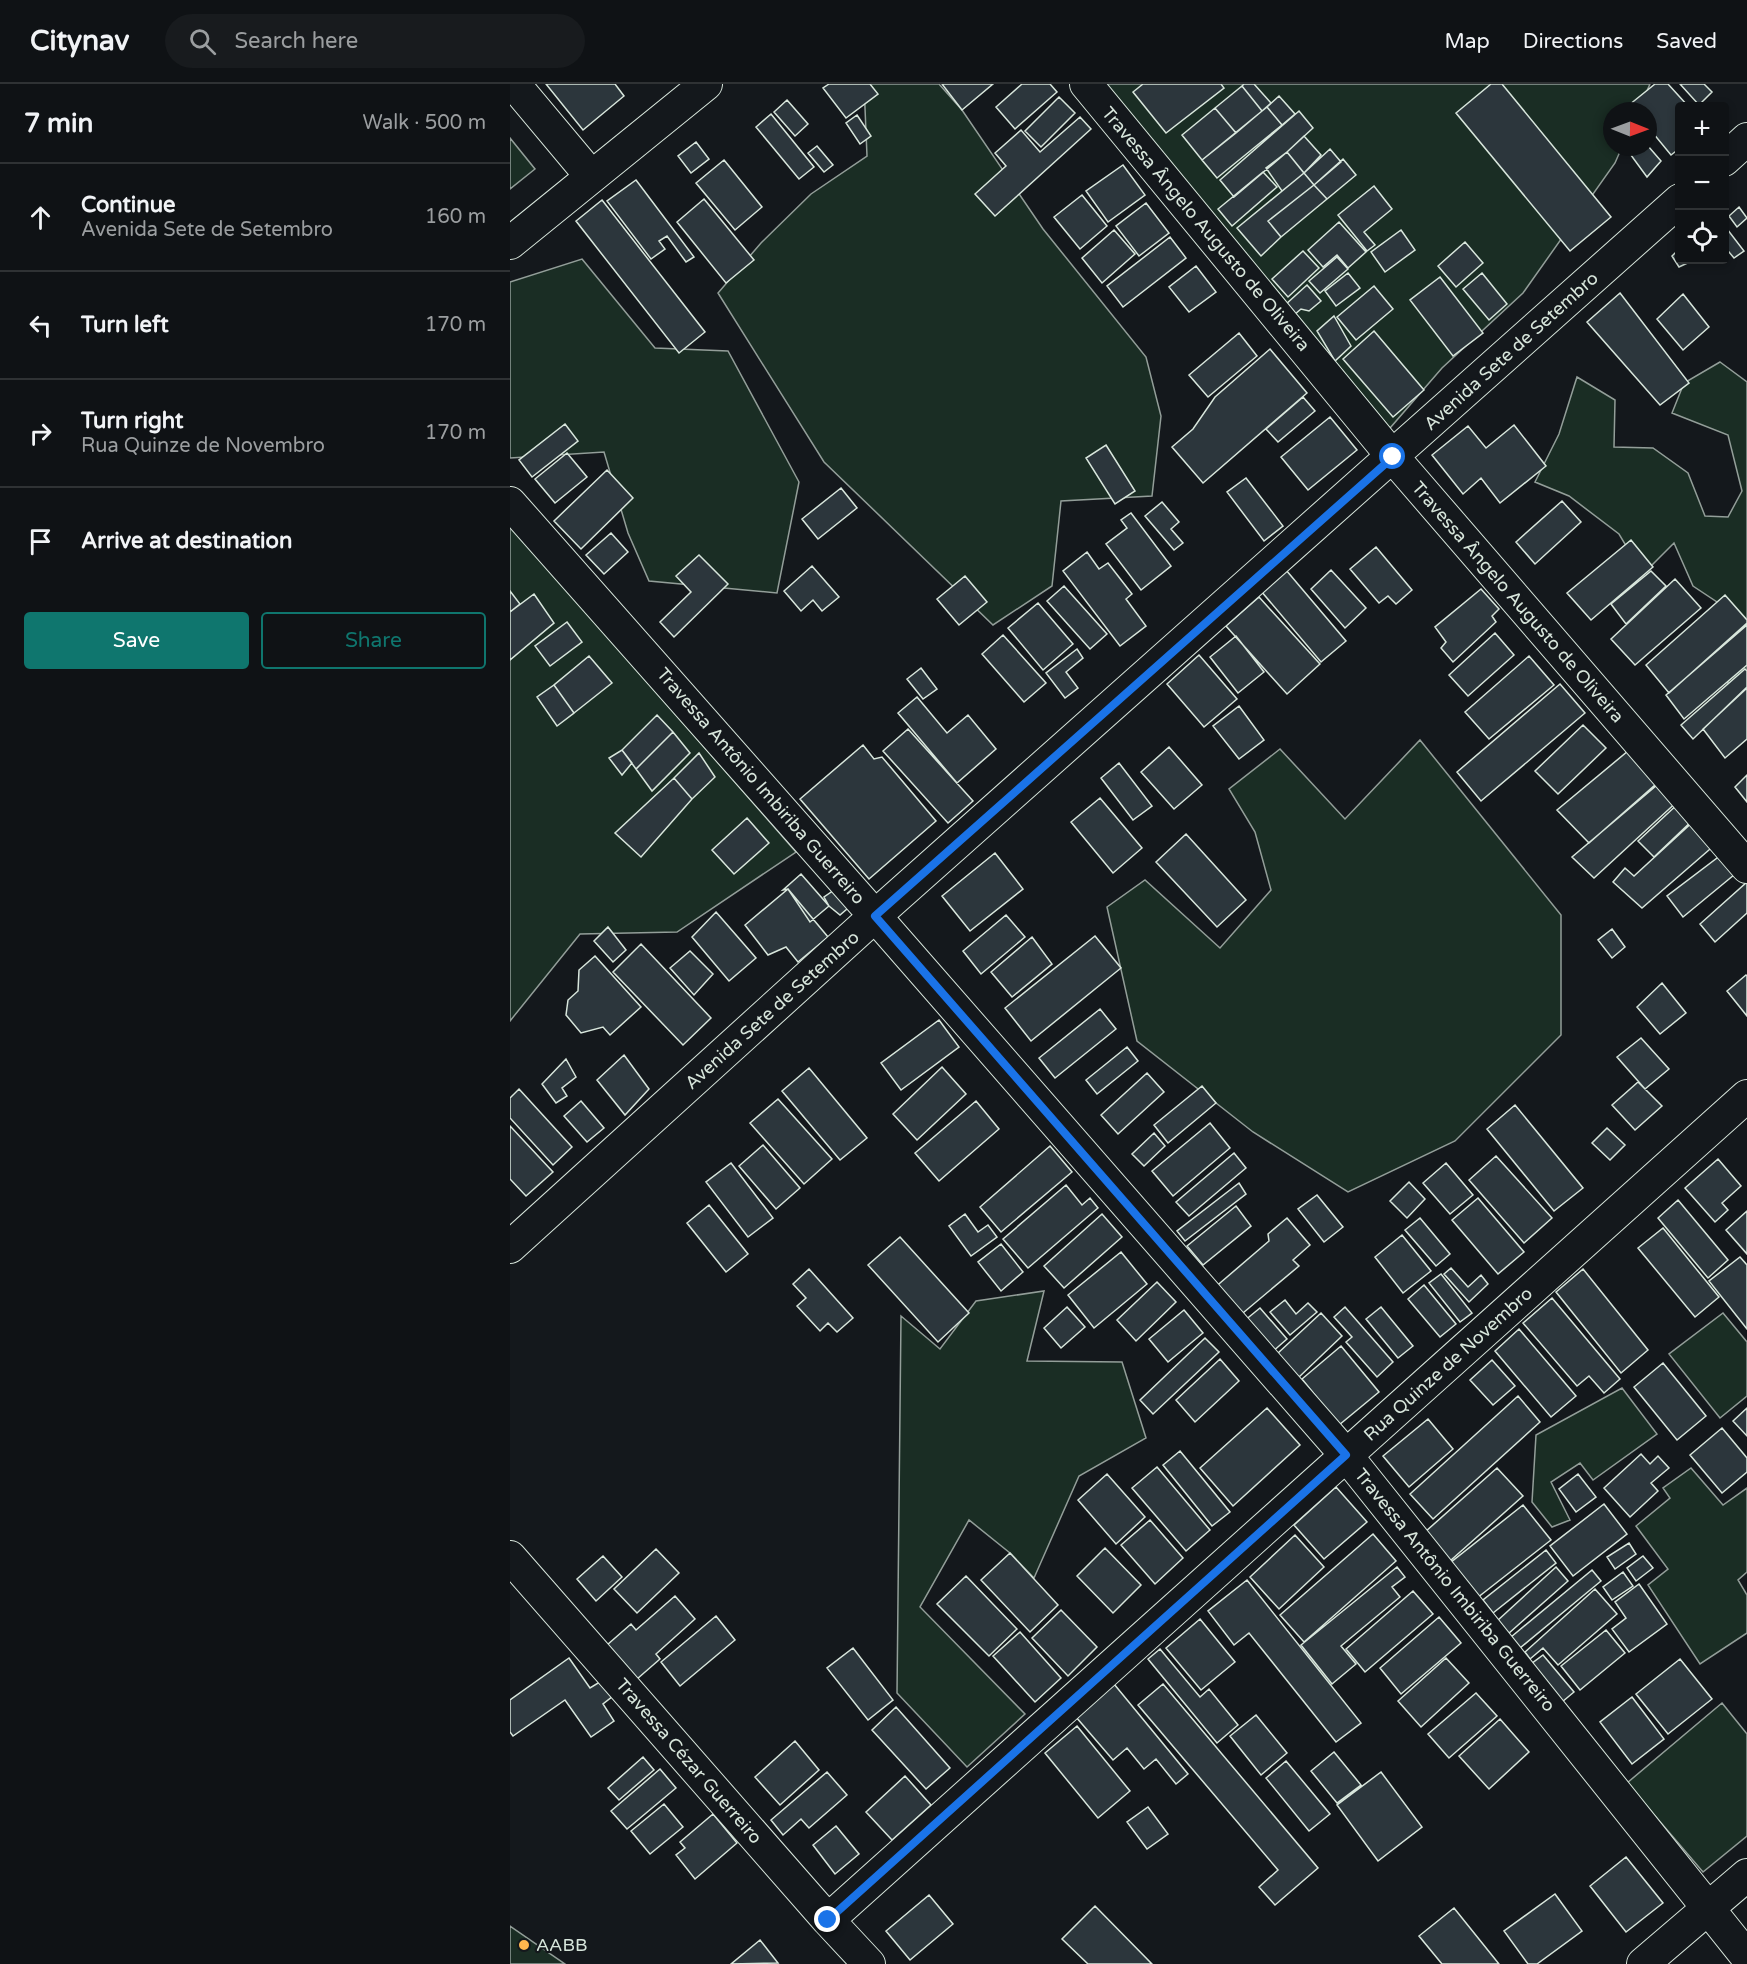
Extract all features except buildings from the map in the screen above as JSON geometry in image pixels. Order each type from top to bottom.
[{"type":"street","points":[[514,84],[591,176]]},
{"type":"street","points":[[510,243],[706,84]]},
{"type":"street","name":"Travessa Ângelo Augusto de Oliveira","points":[[1086,84],[1393,457],[1747,867]]},
{"type":"street","points":[[1729,156],[1747,139]]},
{"type":"street","name":"Avenida Sete de Setembro","points":[[510,1247],[875,916],[1675,204]]},
{"type":"street","name":"Travessa Antônio Imbiriba Guerreiro","points":[[510,503],[1346,1455],[1747,1957]]},
{"type":"street","name":"Rua Quinze de Novembro","points":[[828,1920],[1747,1096]]},
{"type":"street","name":"Travessa Cézar Guerreiro","points":[[510,1557],[869,1964]]},
{"type":"street","points":[[1643,1964],[1747,1875]]},
{"type":"green space","points":[[864,84],[939,84],[962,110],[1043,229],[1146,357],[1161,416],[1152,496],[1061,501],[1052,586],[993,625],[824,462],[718,293],[761,243],[811,194],[867,156]]},
{"type":"green space","points":[[1103,84],[1650,84],[1642,102],[1603,102],[1603,156],[1618,156],[1615,163],[1523,293],[1442,368],[1390,428]]},
{"type":"green space","points":[[510,138],[535,169],[510,189]]},
{"type":"green space","points":[[582,259],[655,348],[728,351],[799,482],[777,593],[649,581],[628,533],[604,452],[510,458],[510,282]]},
{"type":"green space","points":[[1720,362],[1747,382],[1747,695],[1734,703],[1719,652],[1735,626],[1726,608],[1693,586],[1674,543],[1643,574],[1619,534],[1569,496],[1535,482],[1559,434],[1577,377],[1615,400],[1614,447],[1653,448],[1688,473],[1705,516],[1728,517],[1742,491],[1728,435],[1672,413],[1684,383]]},
{"type":"green space","points":[[510,525],[796,852],[677,932],[580,934],[510,1021]]},
{"type":"green space","points":[[1420,740],[1561,915],[1561,1035],[1455,1141],[1348,1192],[1253,1132],[1137,1041],[1107,907],[1145,880],[1220,948],[1271,890],[1255,832],[1229,789],[1280,749],[1345,819]]},
{"type":"green space","points":[[1044,1291],[1027,1361],[1122,1362],[1146,1438],[1079,1476],[1034,1578],[1010,1553],[969,1520],[920,1607],[1025,1714],[967,1767],[897,1693],[901,1316],[940,1349],[976,1301]]},
{"type":"green space","points":[[1723,1313],[1747,1342],[1747,1396],[1720,1418],[1669,1354]]},
{"type":"green space","points":[[1622,1388],[1657,1434],[1593,1480],[1580,1463],[1551,1482],[1570,1520],[1552,1527],[1532,1502],[1536,1435]]},
{"type":"green space","points":[[1691,1468],[1723,1505],[1747,1488],[1747,1572],[1738,1580],[1747,1595],[1747,1633],[1700,1664],[1648,1585],[1668,1569],[1636,1526],[1670,1498],[1663,1488]]},
{"type":"green space","points":[[1722,1703],[1747,1734],[1747,1836],[1703,1872],[1627,1783]]},
{"type":"green space","name":"AABB","points":[[510,1926],[565,1964],[510,1964]]},
{"type":"place","name":"AABB","points":[[524,1945]]},
{"type":"route","points":[[828,1920],[1346,1455],[875,916],[1393,457]]}]
